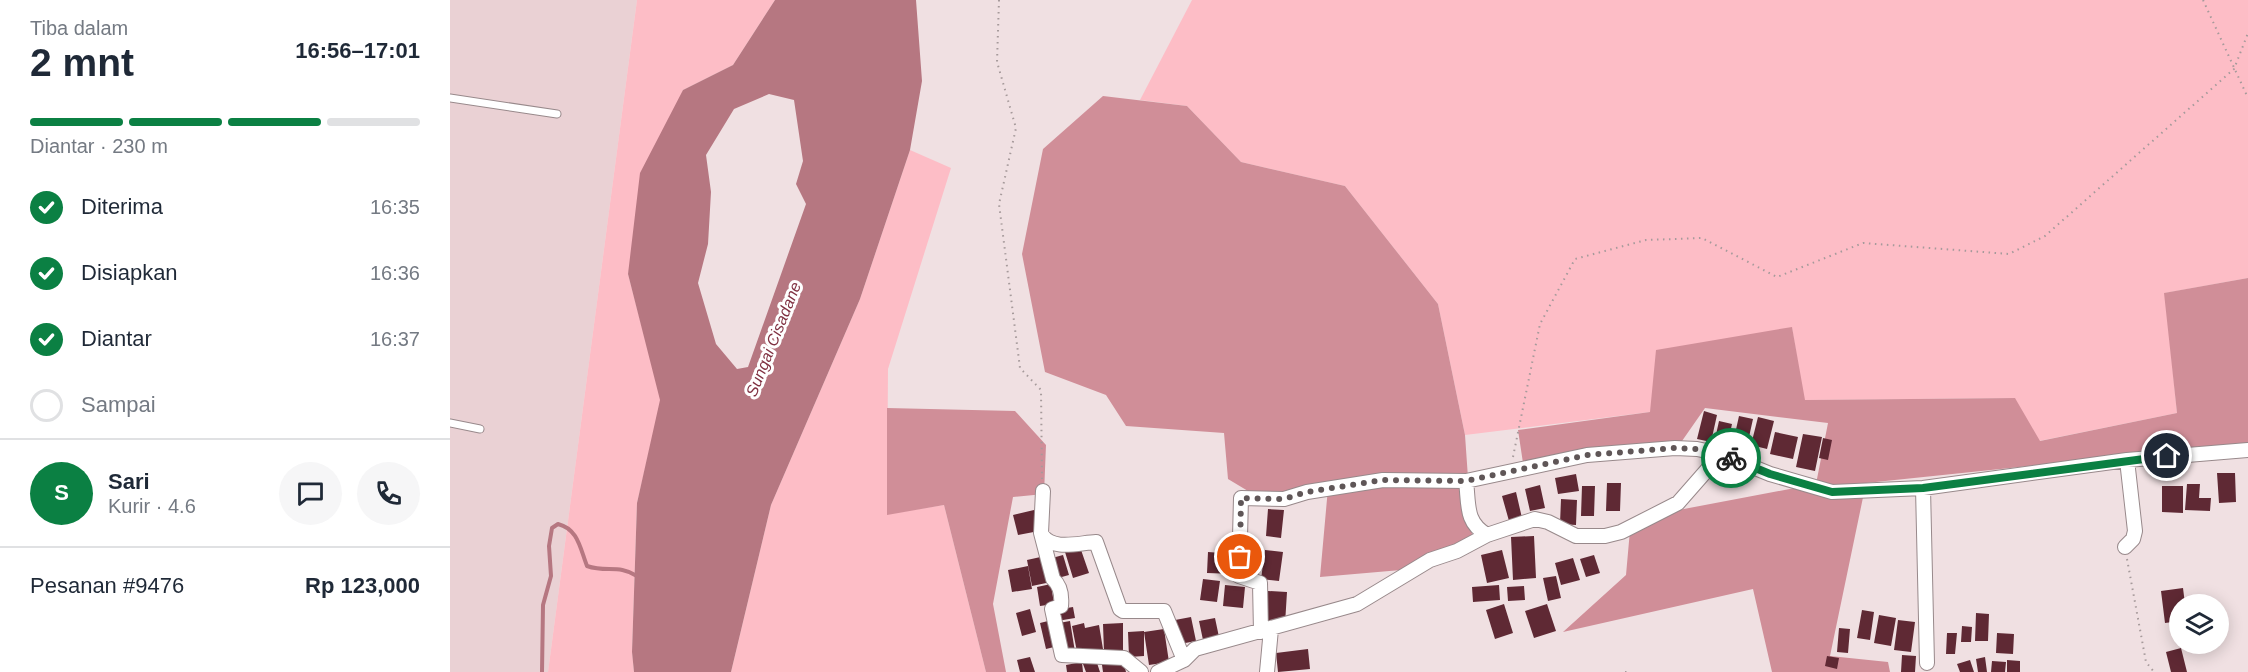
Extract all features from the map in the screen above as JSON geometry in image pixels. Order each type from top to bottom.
[{"type":"street","points":[[1267,672],[1266,631],[1260,583],[1239,576],[1241,498],[1284,499],[1307,492],[1383,480],[1466,481],[1587,455],[1675,448],[1697,449],[1721,454],[1770,474],[1832,492],[1923,488],[2127,460],[2248,450]]},
{"type":"street","points":[[1158,672],[1184,660],[1195,649],[1357,604],[1431,560],[1457,552],[1487,535],[1535,519],[1548,522],[1576,536],[1605,536],[1621,532],[1678,503],[1721,454]]},
{"type":"street","points":[[2125,547],[2133,539],[2135,531],[2127,460]]},
{"type":"street","points":[[1466,481],[1471,522],[1475,528],[1487,535]]},
{"type":"street","points":[[1923,488],[1927,663]]},
{"type":"street","points":[[1042,490],[1041,533],[1053,579],[1059,584],[1062,598],[1061,606],[1052,609],[1062,655],[1124,658],[1141,672]]},
{"type":"street","points":[[1041,533],[1047,542],[1054,545],[1096,542],[1120,609],[1123,611],[1164,611],[1184,660]]},
{"type":"lane","points":[[450,98],[557,114]]},
{"type":"lane","points":[[450,423],[480,429]]},
{"type":"path","points":[[999,0],[998,62],[1016,128],[999,204],[1020,368],[1041,390],[1042,490]]},
{"type":"path","points":[[2203,0],[2248,99]]},
{"type":"path","points":[[1510,471],[1540,324],[1575,259],[1646,240],[1702,238],[1777,277],[1863,243],[2009,254],[2045,237],[2234,69],[2248,33]]},
{"type":"path","points":[[2125,547],[2146,662],[2154,672]]},
{"type":"path","points":[[1625,672],[1630,672]]},
{"type":"shaded area","points":[[450,0],[637,0],[548,672],[450,672]]},
{"type":"shaded area","points":[[637,0],[775,0],[733,65],[683,90],[628,274],[661,400],[637,503],[632,651],[634,672],[548,672]]},
{"type":"shaded area","points":[[1192,0],[2248,0],[2248,278],[2165,293],[2177,413],[2039,441],[2014,398],[1804,400],[1792,328],[1650,412],[1465,435],[1438,304],[1345,186],[1241,162],[1187,106],[1140,100]]},
{"type":"shaded area","points":[[1103,96],[1187,106],[1241,162],[1345,186],[1438,304],[1465,435],[1473,549],[1401,570],[1320,577],[1328,488],[1253,494],[1228,479],[1224,433],[1126,426],[1106,395],[1045,372],[1022,254],[1043,149]]},
{"type":"shaded area","points":[[910,150],[951,168],[888,369],[887,514],[944,505],[986,672],[731,672],[771,505],[860,299]]},
{"type":"shaded area","points":[[2248,278],[2248,443],[1866,483],[1830,656],[1888,662],[1890,672],[1772,672],[1753,589],[1563,632],[1626,575],[1631,519],[1816,484],[1828,423],[1705,408],[1682,441],[1523,463],[1518,430],[1650,412],[1656,350],[1792,327],[1805,400],[2015,398],[2040,441],[2177,413],[2164,293]]},
{"type":"shaded area","points":[[887,408],[1015,411],[1046,445],[1044,494],[1013,497],[993,604],[1006,672],[986,672],[944,505],[887,515]]},
{"type":"water","name":"Sungai Cisadane","points":[[775,0],[916,0],[922,81],[910,150],[860,299],[771,505],[731,672],[634,672],[632,652],[637,503],[660,400],[628,274],[640,173],[683,90],[733,65]],"holes":[[[769,94],[794,100],[803,161],[796,184],[806,204],[748,367],[737,369],[716,344],[698,283],[708,244],[711,192],[706,155],[734,109]]]},
{"type":"building","points":[[1704,411],[1717,415],[1711,442],[1697,439]]},
{"type":"building","points":[[1739,416],[1753,419],[1747,446],[1733,443]]},
{"type":"building","points":[[1758,417],[1774,421],[1767,449],[1751,445]]},
{"type":"building","points":[[1719,421],[1732,424],[1727,447],[1714,444]]},
{"type":"building","points":[[1775,432],[1798,437],[1793,459],[1770,454]]},
{"type":"building","points":[[1803,434],[1822,437],[1815,471],[1796,467]]},
{"type":"building","points":[[1823,438],[1832,440],[1828,460],[1819,458]]},
{"type":"building","points":[[2217,473],[2235,473],[2236,502],[2219,503]]},
{"type":"building","points":[[1576,474],[1579,491],[1558,494],[1555,478]]},
{"type":"building","points":[[1607,483],[1621,483],[1620,511],[1606,511]]},
{"type":"building","points":[[2187,484],[2200,484],[2199,498],[2211,498],[2210,511],[2185,510]]},
{"type":"building","points":[[1540,485],[1545,508],[1530,511],[1525,489]]},
{"type":"building","points":[[1582,486],[1595,486],[1594,516],[1581,516]]},
{"type":"building","points":[[2162,486],[2183,486],[2183,513],[2162,512]]},
{"type":"building","points":[[1516,492],[1522,518],[1509,521],[1502,496]]},
{"type":"building","points":[[1561,499],[1577,500],[1576,525],[1560,524]]},
{"type":"building","points":[[1268,509],[1284,510],[1281,538],[1266,536]]},
{"type":"building","points":[[1034,510],[1039,531],[1018,535],[1013,515]]},
{"type":"building","points":[[1534,536],[1536,578],[1513,580],[1511,537]]},
{"type":"building","points":[[1245,546],[1262,549],[1258,575],[1241,572]]},
{"type":"building","points":[[1080,547],[1089,573],[1073,578],[1065,552]]},
{"type":"building","points":[[1265,550],[1283,552],[1279,581],[1261,579]]},
{"type":"building","points":[[1502,550],[1509,578],[1487,583],[1481,555]]},
{"type":"building","points":[[1208,552],[1236,554],[1235,574],[1207,573]]},
{"type":"building","points":[[1063,555],[1069,575],[1058,578],[1052,558]]},
{"type":"building","points":[[1594,555],[1600,573],[1586,577],[1580,559]]},
{"type":"building","points":[[1045,556],[1051,582],[1032,586],[1027,560]]},
{"type":"building","points":[[1573,558],[1580,580],[1561,585],[1555,563]]},
{"type":"building","points":[[1028,566],[1032,589],[1012,592],[1008,570]]},
{"type":"building","points":[[1556,576],[1561,598],[1548,601],[1543,578]]},
{"type":"building","points":[[1203,579],[1220,581],[1217,602],[1200,600]]},
{"type":"building","points":[[1051,584],[1054,604],[1040,606],[1037,587]]},
{"type":"building","points":[[1225,585],[1245,587],[1243,608],[1223,606]]},
{"type":"building","points":[[1499,585],[1500,600],[1473,602],[1472,587]]},
{"type":"building","points":[[1524,586],[1525,600],[1508,601],[1507,587]]},
{"type":"building","points":[[2183,588],[2184,594],[2169,594],[2169,622],[2165,623],[2161,591]]},
{"type":"building","points":[[1268,591],[1287,592],[1285,624],[1265,623]]},
{"type":"building","points":[[1504,604],[1513,633],[1495,639],[1486,610]]},
{"type":"building","points":[[1547,604],[1556,631],[1534,638],[1525,611]]},
{"type":"building","points":[[1073,607],[1075,618],[1057,621],[1055,610]]},
{"type":"building","points":[[1030,609],[1036,632],[1022,636],[1016,613]]},
{"type":"building","points":[[1862,610],[1874,612],[1870,640],[1857,638]]},
{"type":"building","points":[[1976,613],[1989,614],[1988,641],[1975,641]]},
{"type":"building","points":[[1879,615],[1896,618],[1891,646],[1874,643]]},
{"type":"building","points":[[1191,617],[1196,641],[1180,644],[1175,620]]},
{"type":"building","points":[[1215,618],[1219,637],[1203,640],[1199,621]]},
{"type":"building","points":[[1052,620],[1058,646],[1046,649],[1040,623]]},
{"type":"building","points":[[1898,620],[1915,622],[1911,652],[1894,650]]},
{"type":"building","points":[[1070,621],[1075,652],[1065,654],[1059,623]]},
{"type":"building","points":[[1084,623],[1085,628],[1099,625],[1103,649],[1077,652],[1072,626]]},
{"type":"building","points":[[1123,623],[1123,652],[1104,652],[1103,624]]},
{"type":"building","points":[[1962,626],[1972,627],[1971,642],[1961,642]]},
{"type":"building","points":[[1839,628],[1850,629],[1848,653],[1837,652]]},
{"type":"building","points":[[1164,629],[1169,662],[1149,665],[1144,632]]},
{"type":"building","points":[[1144,631],[1144,656],[1129,657],[1128,632]]},
{"type":"building","points":[[1947,633],[1957,633],[1955,654],[1946,654]]},
{"type":"building","points":[[1997,633],[2014,634],[2013,654],[1996,653]]},
{"type":"building","points":[[1308,649],[1310,669],[1278,672],[1276,653]]},
{"type":"building","points":[[2166,652],[2182,654],[2187,672],[2171,672]]},
{"type":"building","points":[[1902,655],[1916,656],[1915,672],[1901,672]]},
{"type":"building","points":[[1827,656],[1839,658],[1837,669],[1825,666]]},
{"type":"building","points":[[1030,657],[1035,672],[1020,672],[1017,660]]},
{"type":"building","points":[[1985,657],[1987,672],[1978,672],[1976,659]]},
{"type":"building","points":[[1096,660],[1100,672],[1086,672],[1083,664]]},
{"type":"building","points":[[1123,660],[1126,672],[1103,672],[1102,665]]},
{"type":"building","points":[[1970,660],[1974,672],[1960,672],[1957,664]]},
{"type":"building","points":[[2007,660],[2020,661],[2020,672],[2007,672]]},
{"type":"building","points":[[1992,661],[2006,662],[2005,672],[1991,672]]},
{"type":"building","points":[[1082,662],[1083,672],[1067,672],[1066,665]]},
{"type":"waterway","points":[[542,672],[543,605],[551,576],[549,546],[552,528],[558,524],[570,530],[577,540],[587,566],[624,570],[637,576]]},
{"type":"way so far","points":[[1240,557],[1241,498],[1284,499],[1307,492],[1383,480],[1466,481],[1587,455],[1675,448],[1697,449],[1731,458]]},
{"type":"route","points":[[1731,458],[1770,474],[1832,492],[1923,488],[2167,456]]}]
